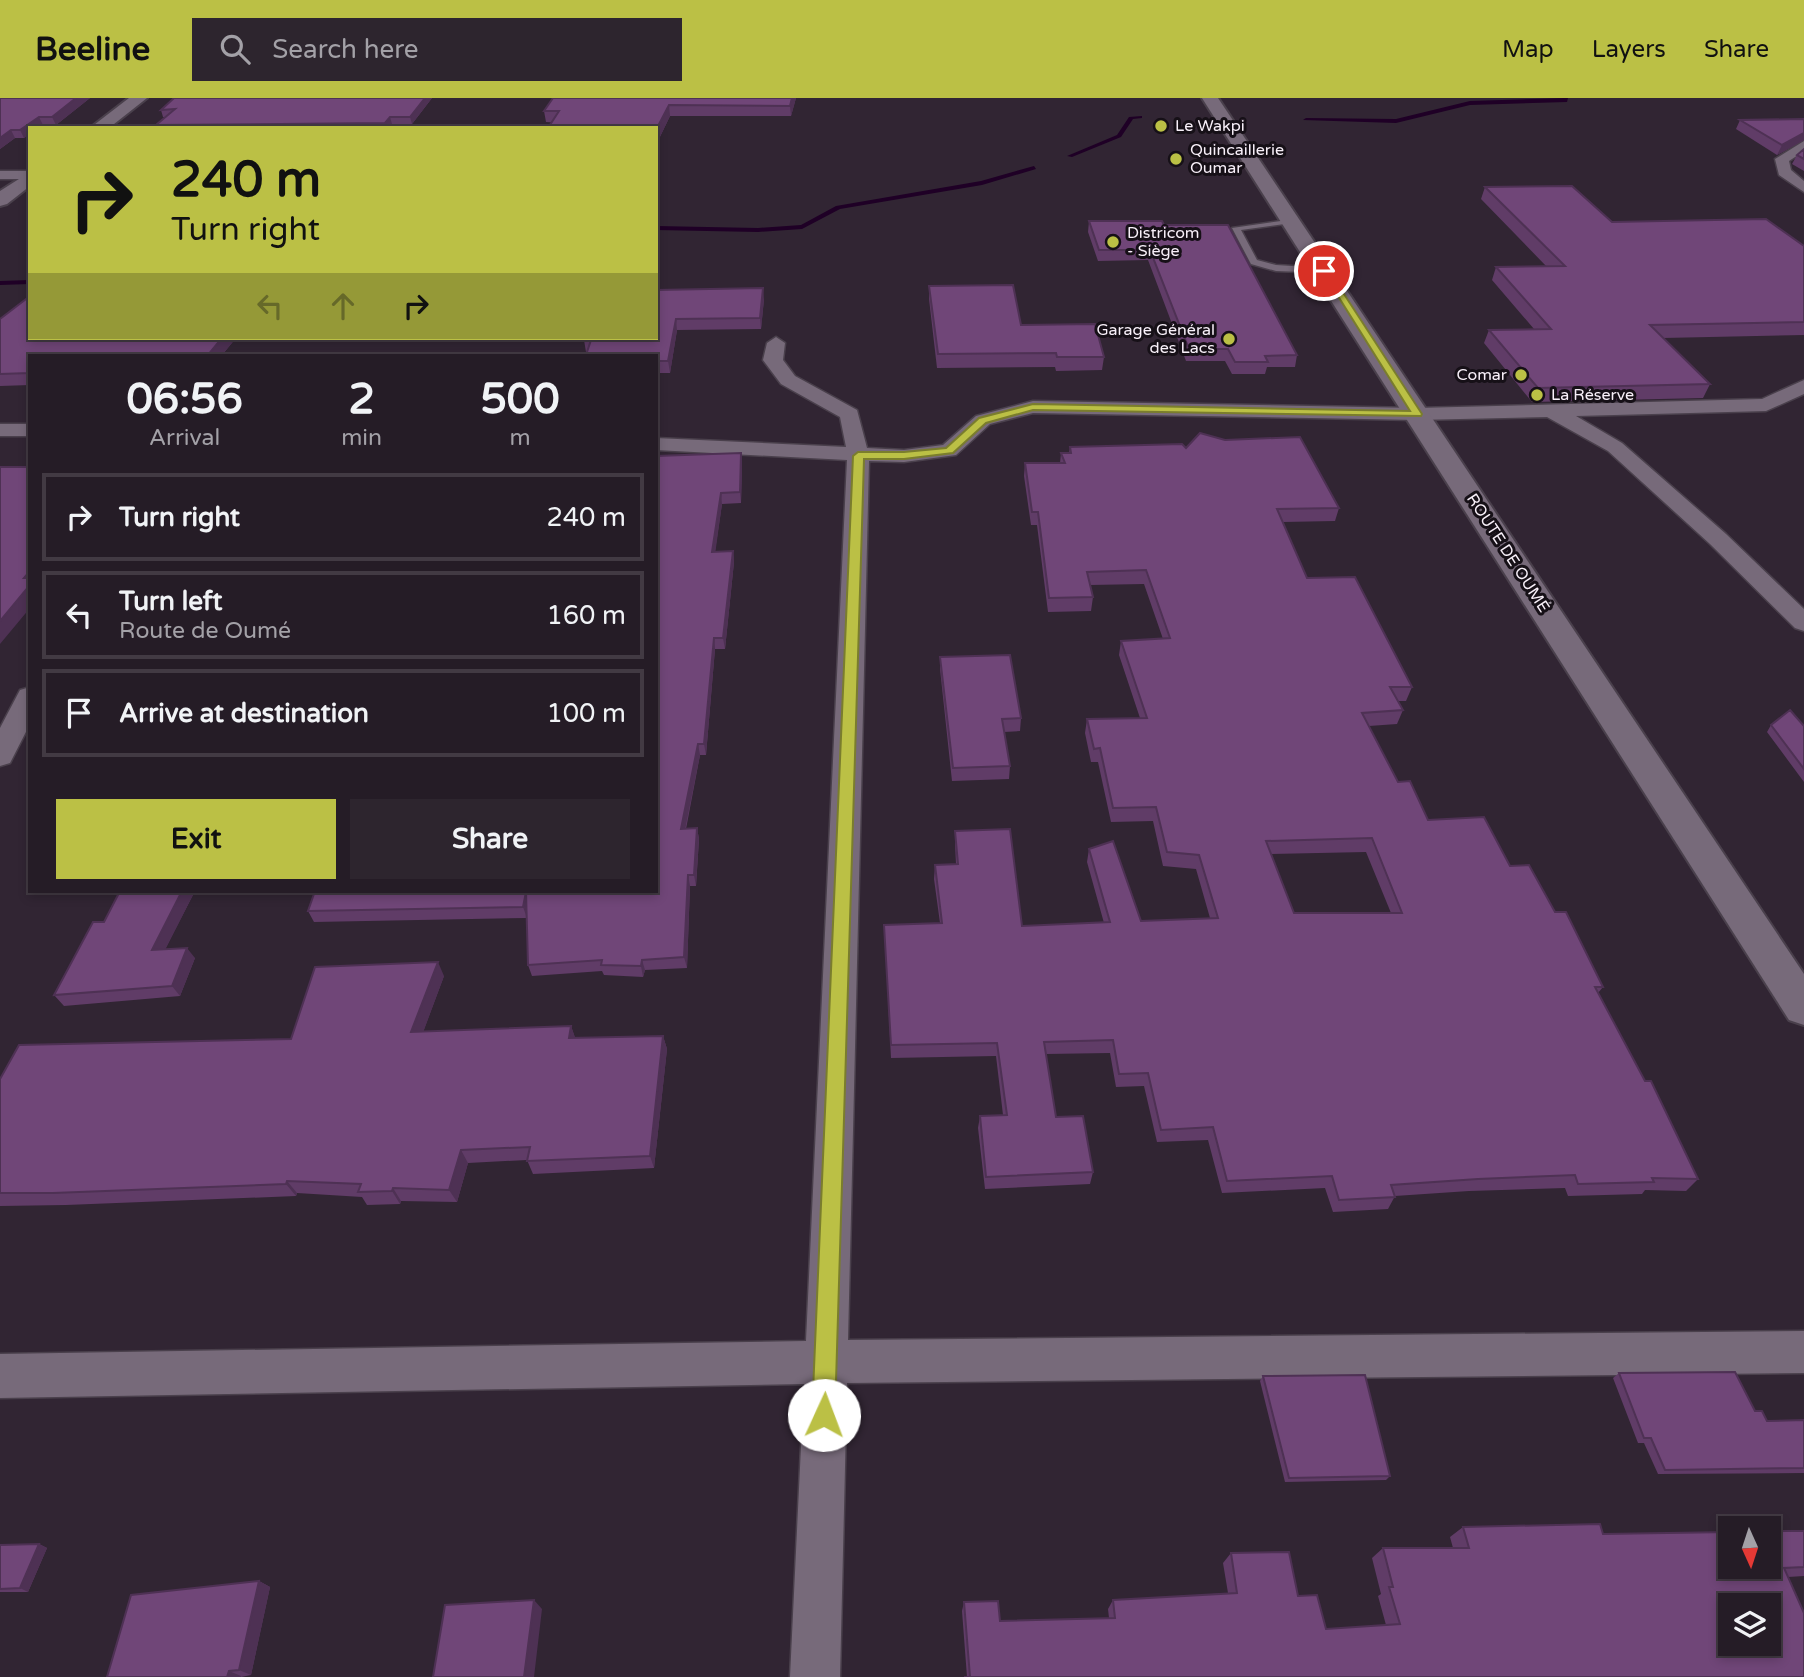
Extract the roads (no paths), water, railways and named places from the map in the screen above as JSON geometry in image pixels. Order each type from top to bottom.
[{"type":"main road","points":[[101,126],[139,98]]},
{"type":"main road","name":"ROUTE DE OUMÉ","points":[[1210,98],[1804,1008]]},
{"type":"main road","points":[[0,200],[28,178]]},
{"type":"street","points":[[1804,145],[1782,159],[1784,172],[1804,188]]},
{"type":"street","points":[[1785,155],[1804,154]]},
{"type":"street","points":[[0,175],[28,176]]},
{"type":"street","points":[[776,343],[773,360],[788,380],[850,414],[858,456],[815,1677]]},
{"type":"street","points":[[658,444],[858,456],[904,456],[949,451],[983,420],[1033,407],[1417,414],[1552,411],[1766,405],[1804,386]]},
{"type":"street","points":[[1552,411],[1615,447],[1718,539],[1804,624]]},
{"type":"street","points":[[0,430],[28,430]]},
{"type":"street","points":[[0,756],[28,700]]},
{"type":"street","points":[[0,1376],[825,1362],[1804,1352]]},
{"type":"lane","points":[[1292,222],[1236,228],[1254,262],[1276,268],[1324,271]]},
{"type":"waterway","points":[[1306,120],[1396,121],[1470,103],[1565,101],[1566,98]]},
{"type":"waterway","points":[[1070,156],[1119,136],[1131,118],[1140,117]]},
{"type":"waterway","points":[[658,228],[758,230],[802,227],[838,207],[982,183],[1034,168]]},
{"type":"waterway","points":[[0,283],[28,282]]},
{"type":"place","name":"Le Wakpi","points":[[1161,126]]},
{"type":"place","name":"Quincaillerie Oumar","points":[[1176,159]]},
{"type":"place","name":"Districom - Siège","points":[[1113,242]]},
{"type":"place","name":"Garage Général des Lacs","points":[[1229,339]]},
{"type":"place","name":"Comar","points":[[1521,375]]},
{"type":"place","name":"La Réserve","points":[[1537,395]]}]
